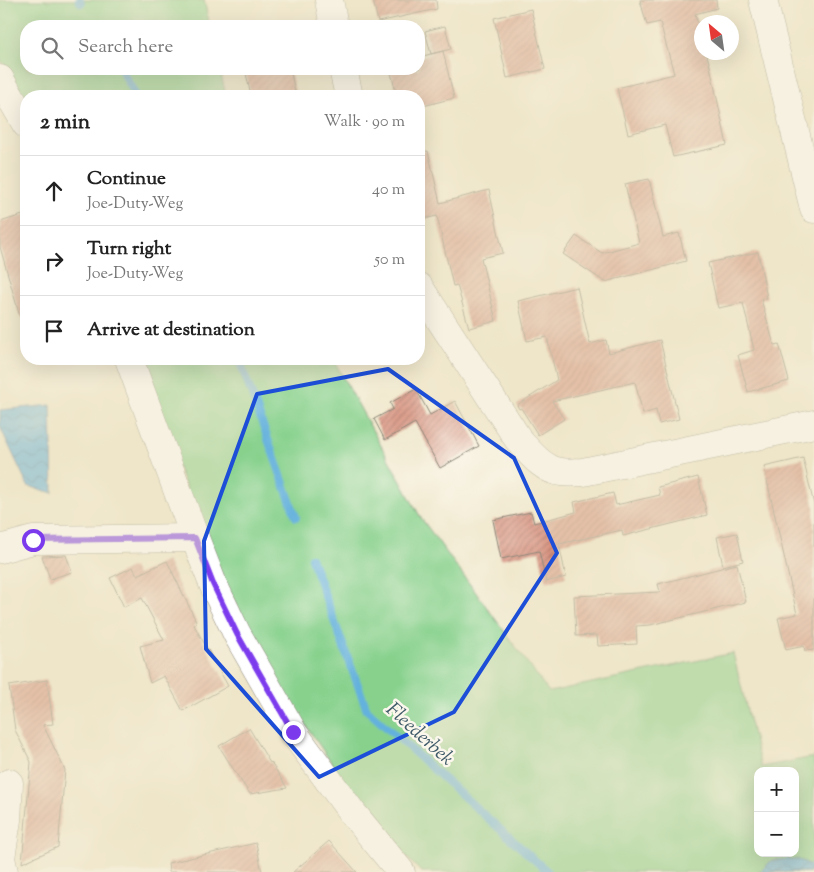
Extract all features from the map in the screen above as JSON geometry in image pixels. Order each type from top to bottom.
[{"type":"street","points":[[329,0],[333,20]]},
{"type":"street","points":[[763,0],[814,209]]},
{"type":"street","points":[[344,75],[348,90]]},
{"type":"street","points":[[0,78],[20,113]]},
{"type":"street","points":[[425,296],[520,442],[547,467],[561,472],[583,472],[814,424]]},
{"type":"street","points":[[131,365],[213,584],[237,634],[293,732],[351,811],[401,872]]},
{"type":"street","points":[[0,549],[33,540],[195,538]]},
{"type":"street","points":[[4,872],[2,858],[9,783]]},
{"type":"highlighted area","points":[[388,369],[514,458],[557,553],[454,712],[319,777],[206,649],[204,541],[257,394]]},
{"type":"green space","points":[[0,0],[204,0],[209,20],[20,20],[20,75],[221,75],[225,90],[20,91],[0,59]]},
{"type":"green space","points":[[137,365],[336,365],[421,518],[549,692],[733,653],[761,767],[814,757],[814,872],[421,872],[373,823],[284,694],[250,634],[216,563]]},
{"type":"water","points":[[51,405],[53,493],[28,486],[0,427],[0,410]]},
{"type":"water","points":[[797,859],[814,866],[814,872],[760,872],[772,860]]},
{"type":"building","points":[[373,0],[436,0],[437,9],[387,20],[378,20]]},
{"type":"building","points":[[640,0],[716,0],[717,8],[694,15],[694,60],[708,60],[727,145],[673,157],[665,125],[628,134],[617,88],[674,74],[660,22],[647,25]]},
{"type":"building","points":[[531,9],[545,69],[507,78],[494,18]]},
{"type":"building","points":[[445,26],[451,49],[431,54],[425,31]]},
{"type":"building","points":[[443,51],[454,98],[425,105],[425,90],[395,90],[392,75],[425,75],[425,56]]},
{"type":"building","points":[[246,75],[291,75],[295,90],[250,90]]},
{"type":"building","points":[[425,151],[428,151],[440,203],[489,190],[503,253],[481,258],[496,321],[469,328],[457,285],[453,286],[437,216],[425,219]]},
{"type":"building","points":[[649,179],[663,237],[679,233],[686,261],[605,282],[563,254],[576,236],[602,253],[639,243],[625,184]]},
{"type":"building","points":[[20,216],[20,317],[0,247],[0,222]]},
{"type":"building","points":[[758,252],[767,298],[761,299],[774,345],[779,344],[789,381],[748,392],[738,355],[754,350],[743,303],[718,308],[708,263]]},
{"type":"building","points":[[577,287],[590,344],[606,340],[609,353],[660,340],[679,419],[659,424],[656,410],[643,414],[635,382],[552,401],[564,419],[538,435],[521,408],[519,409],[517,405],[557,380],[547,337],[527,341],[518,301]]},
{"type":"building","points":[[416,389],[430,415],[455,401],[479,446],[440,468],[415,423],[385,440],[374,419],[393,409],[390,403]]},
{"type":"building","points":[[803,458],[814,505],[814,650],[805,651],[804,646],[786,650],[778,618],[797,614],[764,467]]},
{"type":"building","points":[[698,477],[707,515],[623,536],[622,530],[559,544],[566,577],[546,582],[539,551],[501,559],[493,520],[531,512],[534,523],[576,512],[574,502],[613,493],[616,505],[660,495],[658,487]]},
{"type":"building","points":[[737,533],[743,561],[723,566],[717,537]]},
{"type":"building","points":[[66,555],[72,572],[50,579],[42,556]]},
{"type":"building","points":[[167,561],[197,623],[194,625],[228,686],[183,711],[164,676],[150,683],[140,646],[164,640],[142,598],[124,607],[110,578],[133,567],[137,575]]},
{"type":"building","points":[[737,564],[746,602],[650,625],[636,626],[637,644],[598,646],[597,635],[576,636],[574,596],[660,592],[658,584]]},
{"type":"building","points":[[47,680],[53,724],[43,725],[65,770],[58,847],[22,863],[31,762],[15,730],[9,686]]},
{"type":"building","points":[[249,728],[287,788],[250,794],[237,775],[219,746]]},
{"type":"building","points":[[329,841],[357,872],[293,872]]},
{"type":"building","points":[[256,843],[262,872],[169,872],[168,863]]},
{"type":"waterway","name":"Fleederbek","points":[[124,75],[133,90]]},
{"type":"waterway","name":"Fleederbek","points":[[241,365],[296,517]]},
{"type":"waterway","name":"Fleederbek","points":[[311,558],[367,710],[548,872]]},
{"type":"route","points":[[33,540],[195,538],[213,584],[237,634],[293,732]]}]
